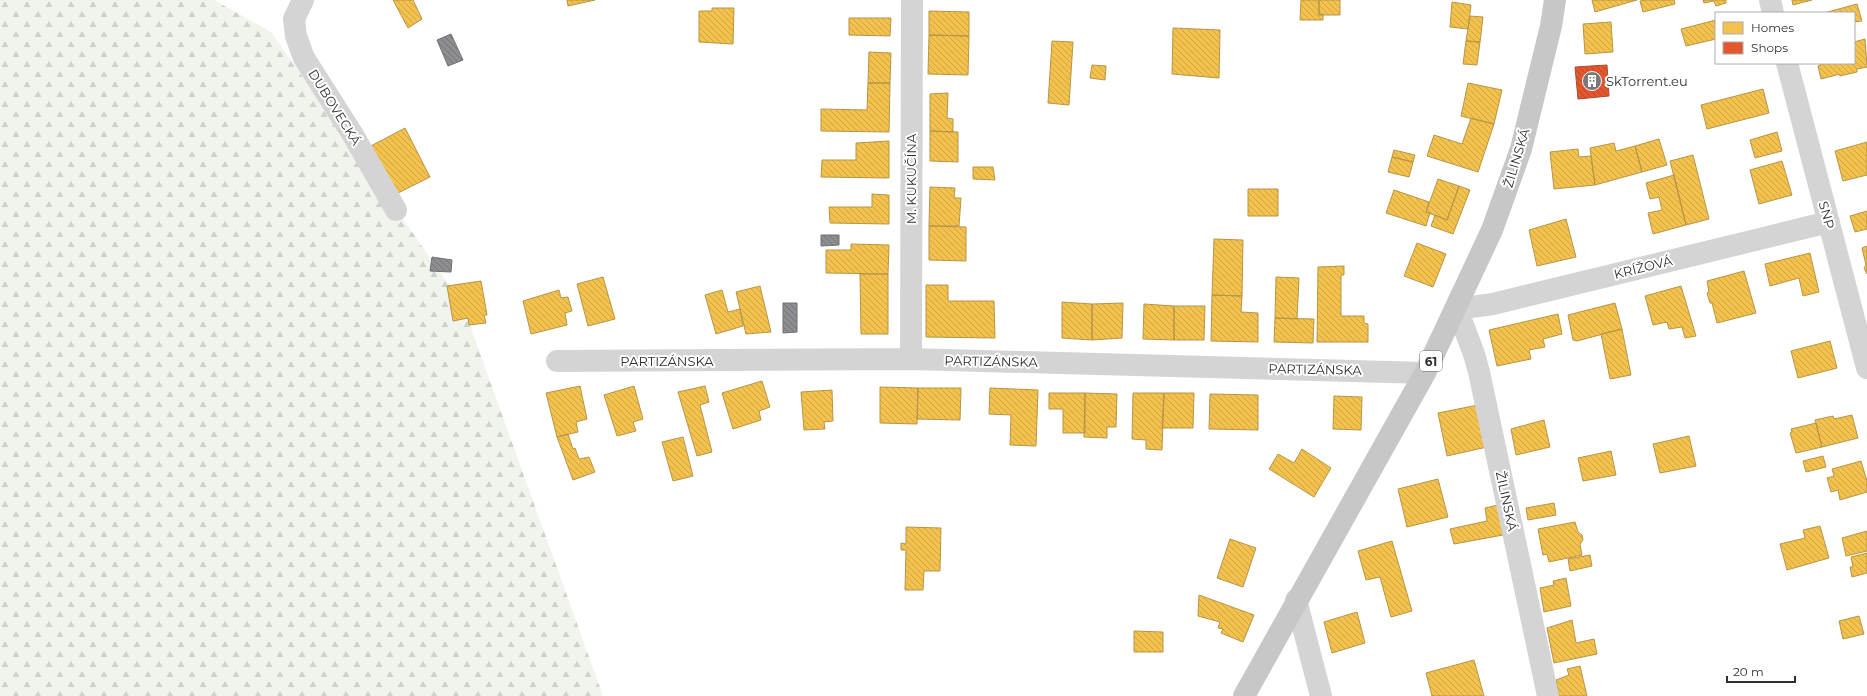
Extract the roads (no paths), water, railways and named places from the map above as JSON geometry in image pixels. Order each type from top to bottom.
[{"type":"main road","name":"ŽILINSKÁ","points":[[1244,696],[1296,600],[1425,373],[1457,308],[1492,230],[1521,149],[1551,26],[1555,0]]},
{"type":"street","name":"DUBOVECKÁ","points":[[303,0],[294,19],[296,36],[304,58],[353,135],[396,210]]},
{"type":"street","name":"M. KUKUČÍNA","points":[[911,359],[912,0]]},
{"type":"street","points":[[1770,0],[1773,12]]},
{"type":"street","name":"SNP","points":[[1787,64],[1867,368]]},
{"type":"street","name":"KRÍŽOVÁ","points":[[1457,308],[1493,304],[1829,222]]},
{"type":"street","name":"ŽILINSKÁ","points":[[1457,308],[1480,372],[1548,696]]},
{"type":"street","name":"PARTIZÁNSKA","points":[[557,361],[911,359],[1425,373]]},
{"type":"street","points":[[1296,600],[1321,696]]},
{"type":"place","name":"SkTorrent.eu","points":[[1592,81]]}]
